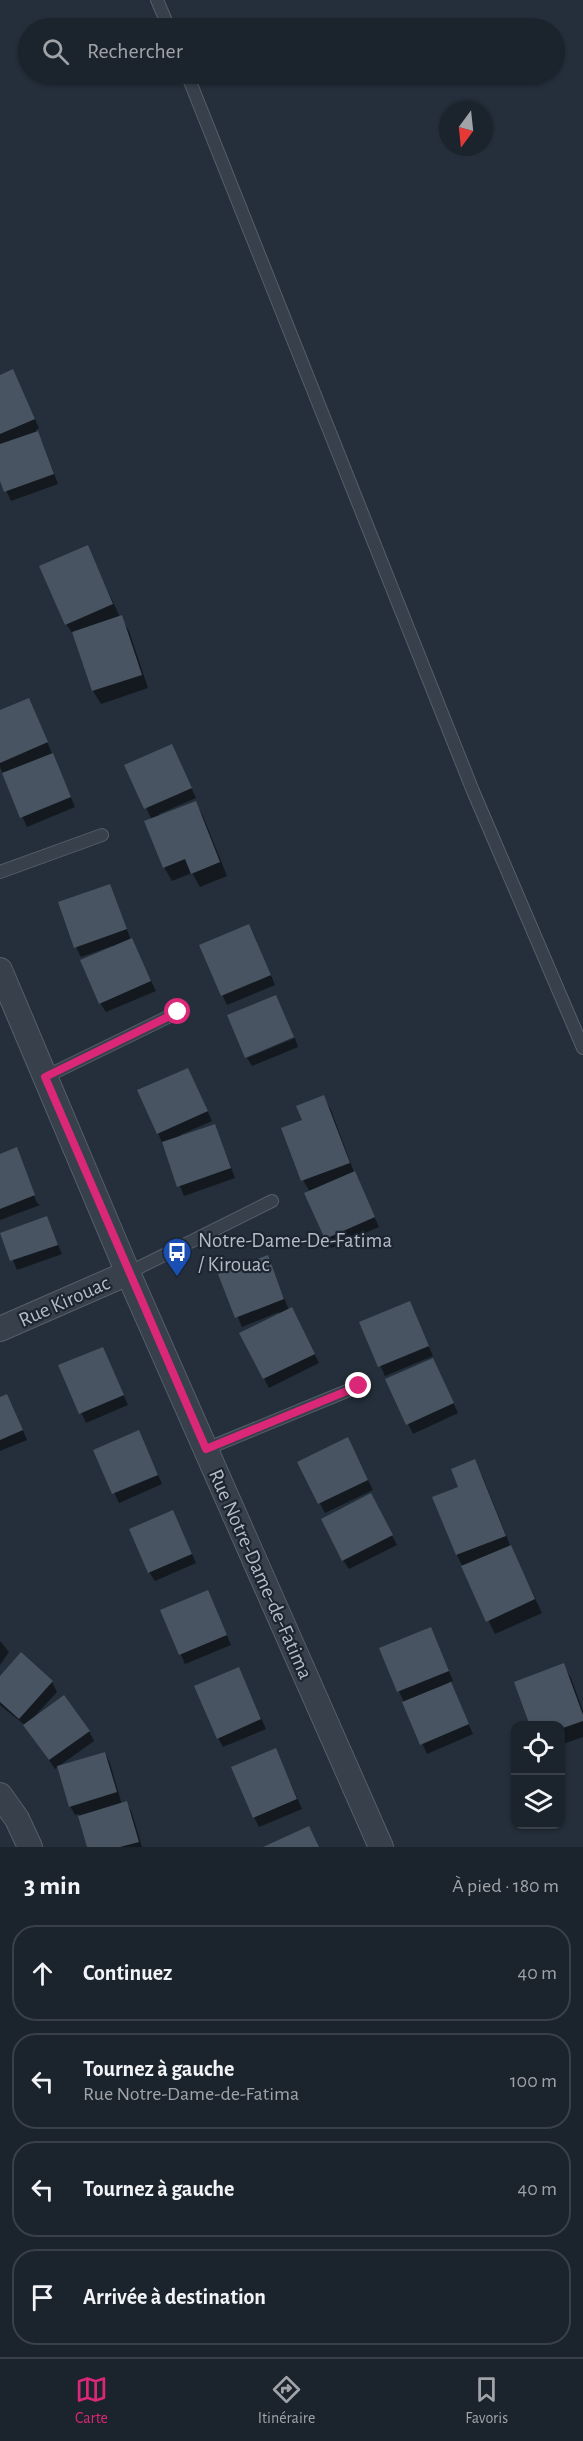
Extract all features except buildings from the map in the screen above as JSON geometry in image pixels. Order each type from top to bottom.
[{"type":"street","name":"Rue Notre-Dame-de-Fatima","points":[[0,970],[128,1273],[381,1847]]},
{"type":"street","name":"Rue Kirouac","points":[[0,1329],[128,1273]]},
{"type":"street","points":[[0,1796],[17,1819],[30,1847]]},
{"type":"lane","points":[[157,0],[165,18]]},
{"type":"lane","points":[[191,84],[473,791],[583,1048]]},
{"type":"lane","points":[[0,872],[102,835]]},
{"type":"lane","points":[[45,1077],[178,1012]]},
{"type":"lane","points":[[128,1273],[272,1201]]},
{"type":"lane","points":[[206,1449],[359,1386]]},
{"type":"place","name":"Notre-Dame-De-Fatima / Kirouac","points":[[177,1278]]},
{"type":"route","points":[[178,1012],[45,1077],[206,1449],[359,1386]]}]
